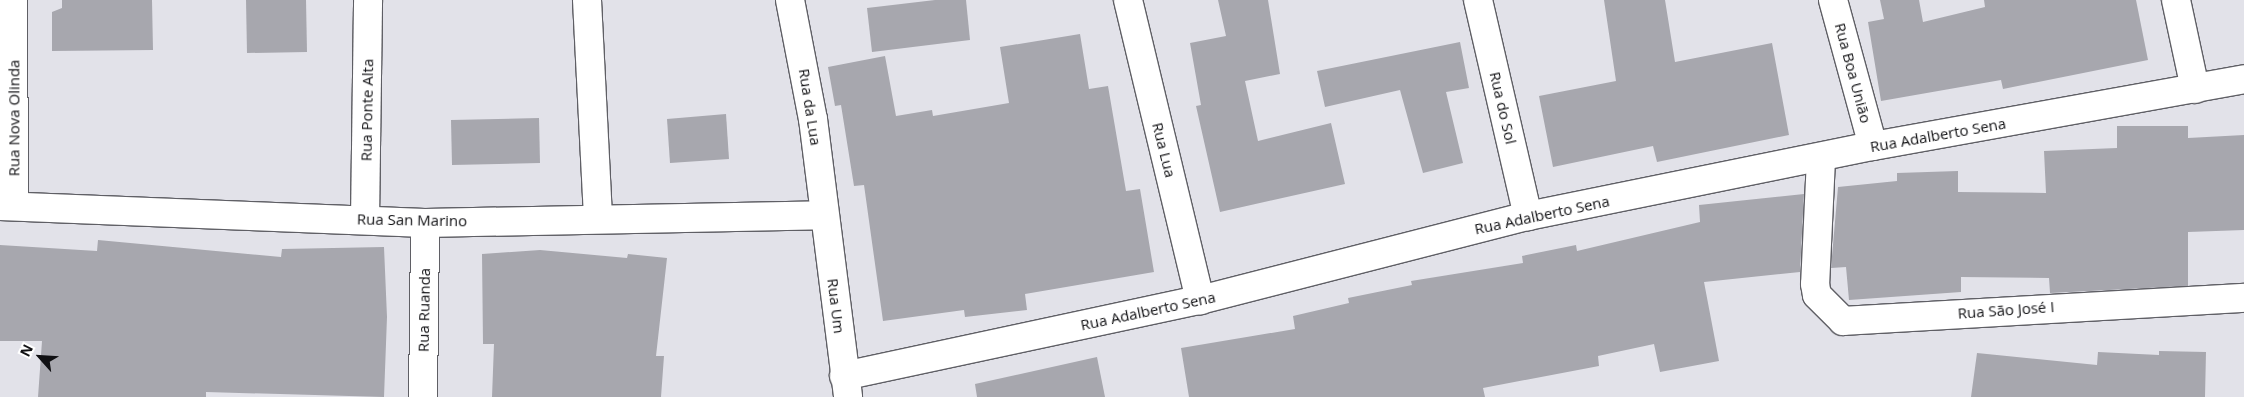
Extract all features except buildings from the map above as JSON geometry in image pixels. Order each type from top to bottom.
[{"type":"street","name":"Rua Nova Olinda","points":[[7,206],[13,0]]},
{"type":"street","name":"Rua Ponte Alta","points":[[365,220],[368,0]]},
{"type":"street","points":[[587,0],[598,219]]},
{"type":"street","name":"Rua da Lua","points":[[790,0],[813,119],[824,215]]},
{"type":"street","name":"Rua Lua","points":[[1128,0],[1200,300]]},
{"type":"street","name":"Rua do Sol","points":[[1478,0],[1528,216]]},
{"type":"street","name":"Rua Boa União","points":[[1833,0],[1873,146]]},
{"type":"street","points":[[2176,0],[2195,89]]},
{"type":"street","name":"Rua Adalberto Sena","points":[[846,386],[1200,300],[1528,216],[1821,159],[1873,146],[2244,79]]},
{"type":"street","name":"Rua São José I","points":[[1821,159],[1814,256],[1817,295],[1843,321],[2244,298]]},
{"type":"street","name":"Rua San Marino","points":[[7,206],[426,223],[824,215]]},
{"type":"street","name":"Rua Um","points":[[824,215],[846,386]]},
{"type":"street","name":"Rua Ruanda","points":[[423,397],[426,223]]}]
